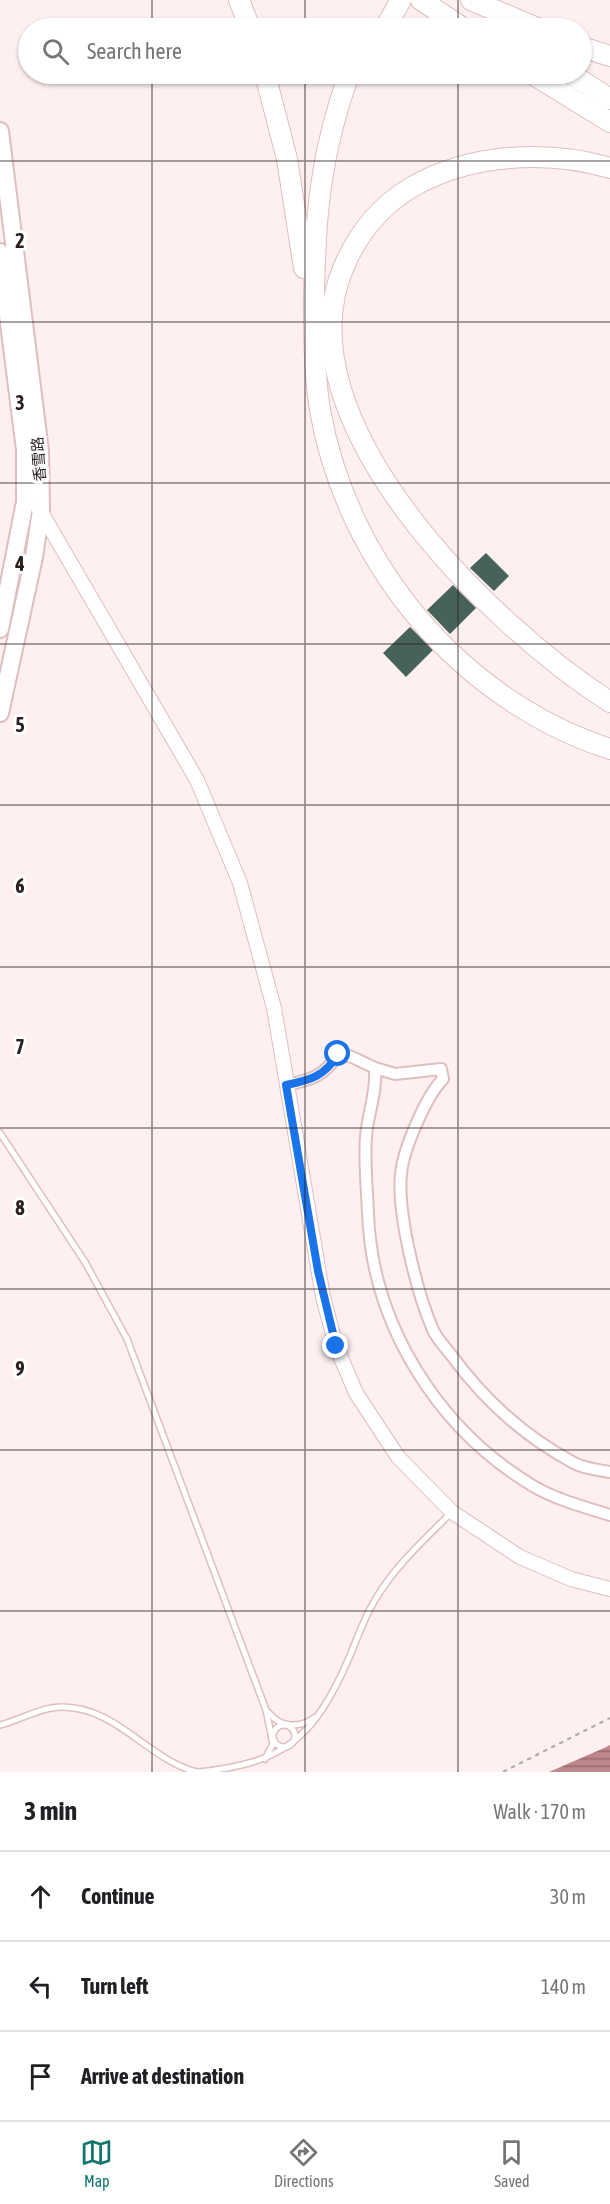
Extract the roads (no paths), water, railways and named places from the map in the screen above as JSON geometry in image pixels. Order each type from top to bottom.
[{"type":"highway","points":[[239,0],[246,18]]},
{"type":"highway","points":[[383,18],[401,0]]},
{"type":"highway","points":[[421,0],[448,18]]},
{"type":"highway","points":[[460,0],[488,18]]},
{"type":"highway","points":[[471,0],[513,18]]},
{"type":"highway","points":[[592,50],[610,56]]},
{"type":"highway","points":[[268,84],[287,159],[322,325],[352,419],[376,465],[413,519],[454,570],[503,620],[559,667],[610,702]]},
{"type":"highway","points":[[322,325],[317,198],[329,135],[346,84]]},
{"type":"highway","points":[[361,84],[342,139],[330,200],[319,401],[333,465],[353,517],[396,590],[445,648],[498,692],[549,723],[610,749]]},
{"type":"highway","points":[[548,84],[610,122]]},
{"type":"highway","points":[[587,84],[610,99]]},
{"type":"highway","points":[[322,325],[357,241],[393,201],[422,182],[466,166],[512,158],[570,159],[610,168]]},
{"type":"main road","name":"香雪路","points":[[0,131],[40,451],[42,510],[0,713]]},
{"type":"main road","name":"香雪路","points":[[0,252],[25,450],[26,502],[0,629]]},
{"type":"street","points":[[26,502],[42,510],[196,780],[212,814],[253,924],[273,1008],[319,1280],[336,1346],[356,1393],[383,1437],[415,1477],[452,1512],[520,1557],[571,1579],[610,1589]]},
{"type":"street","points":[[286,1085],[315,1079],[329,1069],[338,1054],[352,1057],[395,1074],[441,1069],[443,1079],[432,1090],[421,1111],[401,1173],[406,1243],[433,1331],[472,1384],[496,1408],[530,1435],[575,1464],[610,1472]]},
{"type":"street","points":[[375,1068],[376,1082],[366,1136],[370,1240],[386,1309],[407,1356],[423,1383],[461,1430],[502,1464],[556,1498],[610,1515]]},
{"type":"lane","points":[[0,1133],[85,1262],[127,1339],[267,1710],[273,1737],[278,1745],[289,1746]]},
{"type":"lane","points":[[0,1725],[61,1707],[88,1710],[143,1741],[181,1768],[198,1772],[232,1768],[265,1759],[289,1746],[303,1735],[339,1680],[374,1601],[388,1580],[452,1512]]},
{"type":"lane","points":[[267,1710],[273,1718],[292,1728],[295,1734],[294,1741],[289,1746]]},
{"type":"lane","points":[[265,1759],[272,1749],[276,1727],[286,1724],[303,1724],[317,1716]]}]
